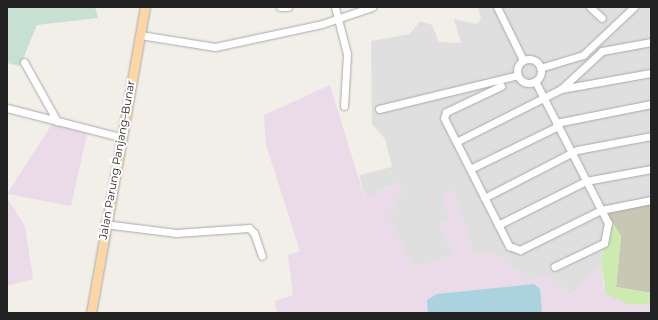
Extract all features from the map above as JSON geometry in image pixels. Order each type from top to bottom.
[{"type":"main road","name":"Jalan Parung Panjang–Bunar","points":[[91,313],[104,224],[145,7]]},
{"type":"street","points":[[280,7],[288,7]]},
{"type":"street","points":[[335,7],[347,54],[344,106]]},
{"type":"street","points":[[140,35],[215,47],[322,24],[338,17],[372,7]]},
{"type":"street","points":[[498,7],[523,60]]},
{"type":"street","points":[[590,7],[602,18]]},
{"type":"street","points":[[534,81],[540,68],[583,54],[633,7]]},
{"type":"street","points":[[456,142],[561,89],[602,51],[651,42]]},
{"type":"street","points":[[534,81],[526,82],[518,75],[518,66],[523,60],[532,59],[540,68]]},
{"type":"street","points":[[24,62],[57,121]]},
{"type":"street","points":[[561,89],[651,73]]},
{"type":"street","points":[[379,109],[518,75]]},
{"type":"street","points":[[534,81],[608,222],[604,243],[554,267]]},
{"type":"street","points":[[501,86],[446,112],[444,118],[508,246],[520,250],[601,210],[651,200]]},
{"type":"street","points":[[470,169],[557,124],[651,104]]},
{"type":"street","points":[[7,108],[120,137]]},
{"type":"street","points":[[484,198],[572,153],[651,136]]},
{"type":"street","points":[[498,225],[586,181],[651,169]]},
{"type":"street","points":[[104,224],[176,233],[249,228],[254,233],[262,256]]},
{"type":"shaded area","points":[[7,7],[95,7],[98,18],[37,25],[20,66],[7,63]]},
{"type":"shaded area","points":[[478,7],[651,7],[651,205],[623,202],[606,212],[601,265],[570,296],[548,276],[536,284],[496,255],[474,252],[449,221],[440,224],[454,255],[413,269],[387,215],[398,183],[365,199],[359,175],[392,167],[385,139],[372,124],[371,41],[410,34],[420,21],[432,25],[439,42],[461,43],[454,19],[477,24],[481,19]]},
{"type":"shaded area","points":[[330,85],[365,199],[399,183],[403,194],[392,200],[396,209],[387,215],[413,269],[454,255],[439,224],[449,221],[442,193],[453,190],[474,252],[496,255],[536,284],[537,275],[548,276],[570,296],[601,265],[604,287],[630,305],[651,304],[651,313],[277,313],[275,301],[293,295],[288,255],[300,251],[266,145],[264,115]]},
{"type":"shaded area","points":[[54,121],[88,130],[71,206],[7,194]]},
{"type":"shaded area","points":[[7,198],[25,226],[33,279],[7,286]]},
{"type":"shaded area","points":[[623,202],[651,205],[651,293],[616,287],[621,236],[606,212]]},
{"type":"green space","points":[[606,212],[621,236],[616,287],[651,293],[651,304],[630,305],[606,294],[601,265]]},
{"type":"water","points":[[534,284],[540,289],[542,313],[428,313],[427,300],[437,294]]}]
